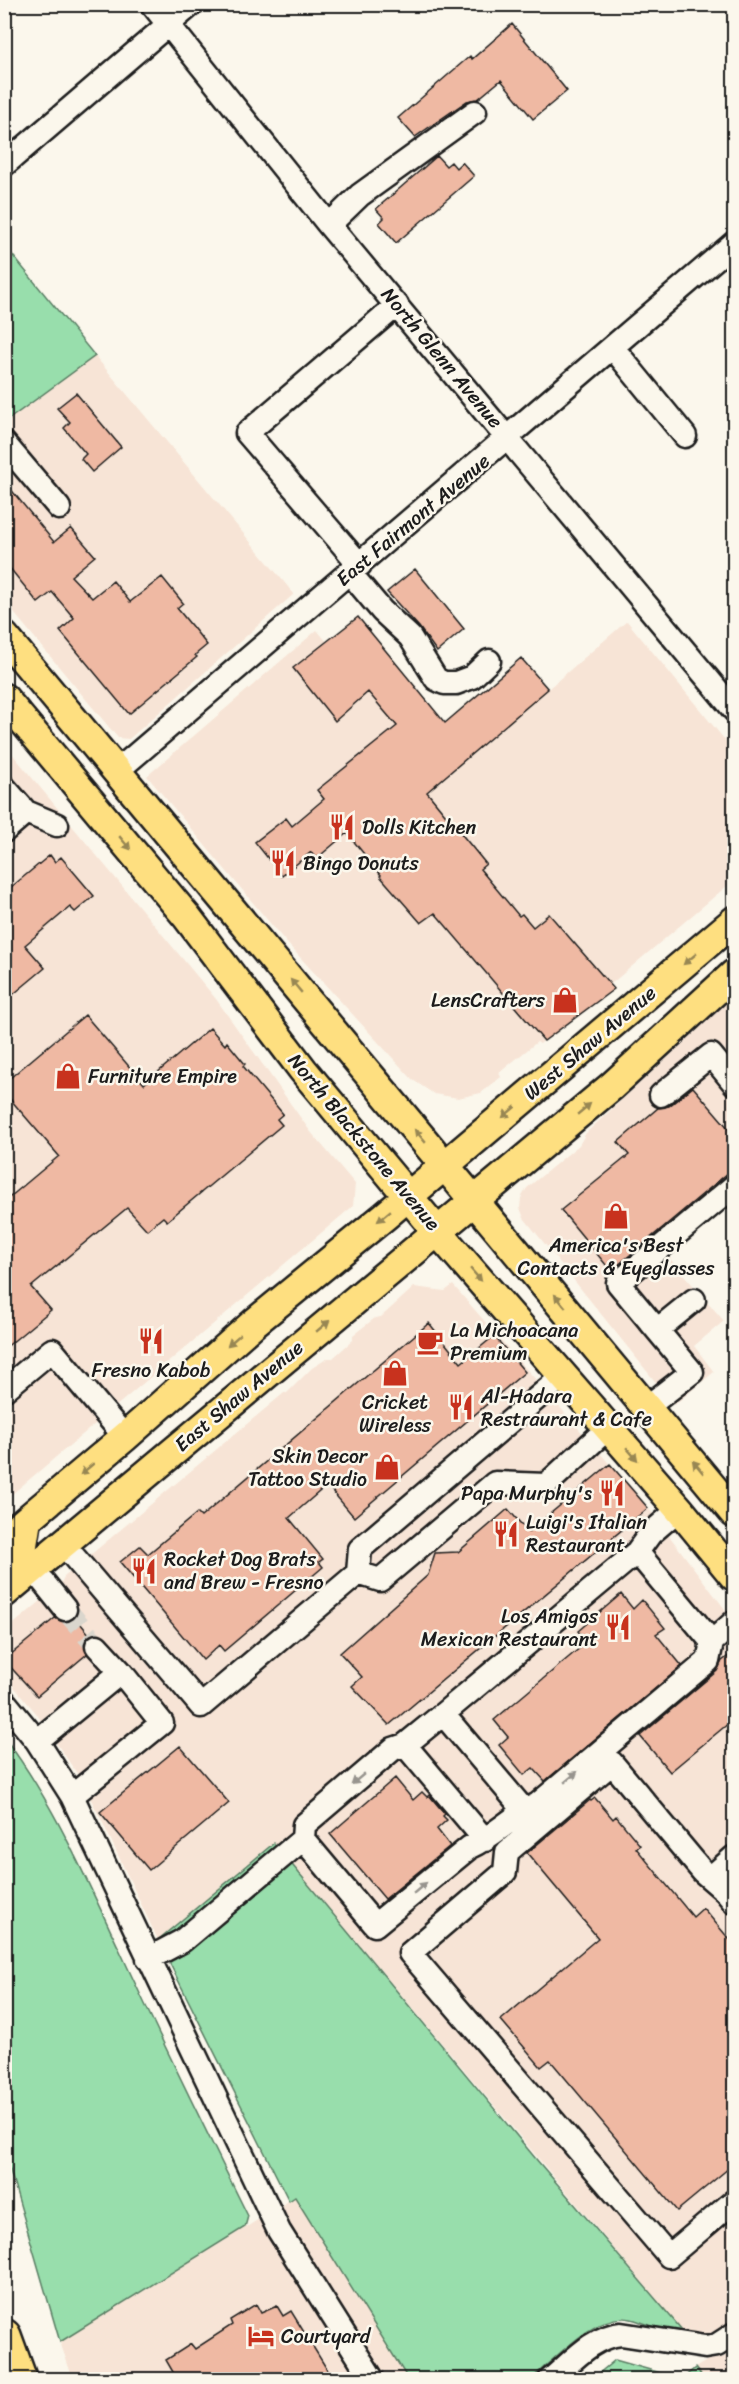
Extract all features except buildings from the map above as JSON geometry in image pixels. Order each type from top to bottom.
[{"type":"highway","points":[[4,2336],[20,2379]]},
{"type":"main road","points":[[4,636],[735,1513]]},
{"type":"main road","points":[[4,684],[18,687],[87,767],[100,772],[117,771]]},
{"type":"main road","name":"North Blackstone Avenue","points":[[4,698],[187,917],[303,1070],[438,1231],[735,1576]]},
{"type":"main road","points":[[88,798],[96,794],[107,794],[116,798],[225,928],[261,944]]},
{"type":"main road","name":"West Shaw Avenue","points":[[445,1165],[735,921]]},
{"type":"main road","points":[[474,1201],[647,1056],[735,974]]},
{"type":"main road","points":[[4,1539],[125,1437],[254,1323],[445,1165]]},
{"type":"main road","name":"East Shaw Avenue","points":[[4,1593],[474,1201]]},
{"type":"main road","points":[[4,1566],[22,1551],[27,1520]]},
{"type":"street","name":"North Glenn Avenue","points":[[152,4],[329,225],[735,710]]},
{"type":"street","points":[[4,165],[192,4]]},
{"type":"street","points":[[329,225],[360,195],[475,112]]},
{"type":"street","name":"East Fairmont Avenue","points":[[117,771],[735,243]]},
{"type":"street","points":[[397,306],[247,433],[355,569],[382,611],[410,638],[436,679],[444,683],[456,683],[472,677],[489,661]]},
{"type":"street","points":[[613,348],[685,436]]},
{"type":"street","points":[[4,443],[59,508]]},
{"type":"street","points":[[4,787],[26,812],[57,825]]},
{"type":"street","points":[[4,831],[26,812]]},
{"type":"street","points":[[661,1095],[711,1055],[735,1083]]},
{"type":"street","points":[[647,1407],[692,1372],[618,1283],[735,1186]]},
{"type":"street","points":[[657,1330],[694,1300]]},
{"type":"street","points":[[4,1390],[52,1350],[125,1437]]},
{"type":"street","points":[[63,1544],[201,1706],[358,1573],[360,1549],[563,1376]]},
{"type":"street","points":[[358,1573],[380,1580],[495,1483],[546,1485],[609,1427]]},
{"type":"street","points":[[679,1509],[650,1534],[637,1552],[444,1714],[405,1745],[393,1749],[304,1825],[303,1839],[375,1925],[470,1847],[485,1840],[524,1810],[538,1804],[708,1661],[712,1642],[735,1622]]},
{"type":"street","points":[[637,1552],[712,1642]]},
{"type":"street","points":[[33,1569],[66,1609]]},
{"type":"street","points":[[72,1796],[162,1723],[97,1646]]},
{"type":"street","points":[[37,1741],[121,1672]]},
{"type":"street","points":[[4,1701],[37,1741],[72,1796],[279,2231],[373,2379]]},
{"type":"street","points":[[444,1714],[524,1810]]},
{"type":"street","points":[[405,1745],[485,1840]]},
{"type":"street","points":[[726,1888],[612,1763],[507,1852],[505,1872],[410,1953],[669,2256],[735,2201]]},
{"type":"street","points":[[148,1959],[182,1941],[303,1839]]},
{"type":"street","points":[[726,1888],[735,1857]]},
{"type":"street","points":[[550,2379],[598,2340],[609,2335],[621,2334],[705,2347],[717,2345],[735,2334]]},
{"type":"shaded area","points":[[95,356],[294,594],[129,739],[118,738],[5,602],[4,422]]},
{"type":"shaded area","points":[[627,621],[734,751],[734,880],[540,1044],[537,1042],[499,1073],[501,1077],[481,1093],[458,1098],[434,1094],[413,1080],[285,941],[147,776],[317,630],[442,780]]},
{"type":"shaded area","points":[[4,744],[216,999],[310,1131],[355,1184],[353,1206],[5,1500]]},
{"type":"shaded area","points":[[734,996],[734,1197],[666,1254],[724,1321],[694,1346],[714,1372],[674,1405],[524,1218],[520,1208],[521,1198],[527,1188],[579,1145],[586,1133]]},
{"type":"shaded area","points":[[453,1285],[648,1508],[734,1621],[734,2317],[723,2327],[708,2335],[688,2337],[274,1843],[158,1940],[78,1775],[36,1713],[5,1676],[4,1632],[60,1585],[64,1577],[284,1393],[287,1393],[312,1368],[328,1358],[333,1358],[353,1340],[353,1335],[375,1318],[381,1317],[414,1287],[445,1291]]},
{"type":"shaded area","points":[[295,2197],[408,2379],[73,2379],[60,2342]]},
{"type":"shaded area","points":[[734,2349],[734,2379],[704,2379],[695,2368],[708,2360],[724,2357]]},
{"type":"green space","points":[[5,246],[95,356],[4,422]]},
{"type":"green space","points":[[4,1737],[38,1788],[68,1842],[248,2216],[245,2227],[60,2342],[5,2153]]},
{"type":"green space","points":[[274,1843],[536,2159],[688,2337],[631,2319],[618,2318],[604,2322],[577,2338],[531,2379],[408,2379],[295,2197],[289,2201],[158,1940]]},
{"type":"green space","points":[[615,2360],[682,2379],[592,2379]]},
{"type":"green space","points":[[695,2368],[704,2379],[682,2379]]},
{"type":"tunnel","points":[[65,1609],[97,1646]]},
{"type":"place","name":"Dolls Kitchen","points":[[342,827]]},
{"type":"place","name":"Bingo Donuts","points":[[283,863]]},
{"type":"place","name":"LensCrafters","points":[[565,1000]]},
{"type":"place","name":"Furniture Empire","points":[[68,1076]]},
{"type":"place","name":"America's Best Contacts & Eyeglasses","points":[[616,1216]]},
{"type":"place","name":"Fresno Kabob","points":[[151,1341]]},
{"type":"place","name":"La Michoacana Premium","points":[[430,1342]]},
{"type":"place","name":"Cricket Wireless","points":[[395,1373]]},
{"type":"place","name":"Al-Hadara Restraurant & Cafe","points":[[461,1407]]},
{"type":"place","name":"Skin Decor Tattoo Studio","points":[[387,1467]]},
{"type":"place","name":"Papa Murphy's","points":[[612,1493]]},
{"type":"place","name":"Luigi's Italian Restaurant","points":[[506,1534]]},
{"type":"place","name":"Rocket Dog Brats and Brew - Fresno","points":[[144,1571]]},
{"type":"place","name":"Los Amigos Mexican Restaurant","points":[[618,1627]]},
{"type":"place","name":"Courtyard","points":[[261,2336]]}]
